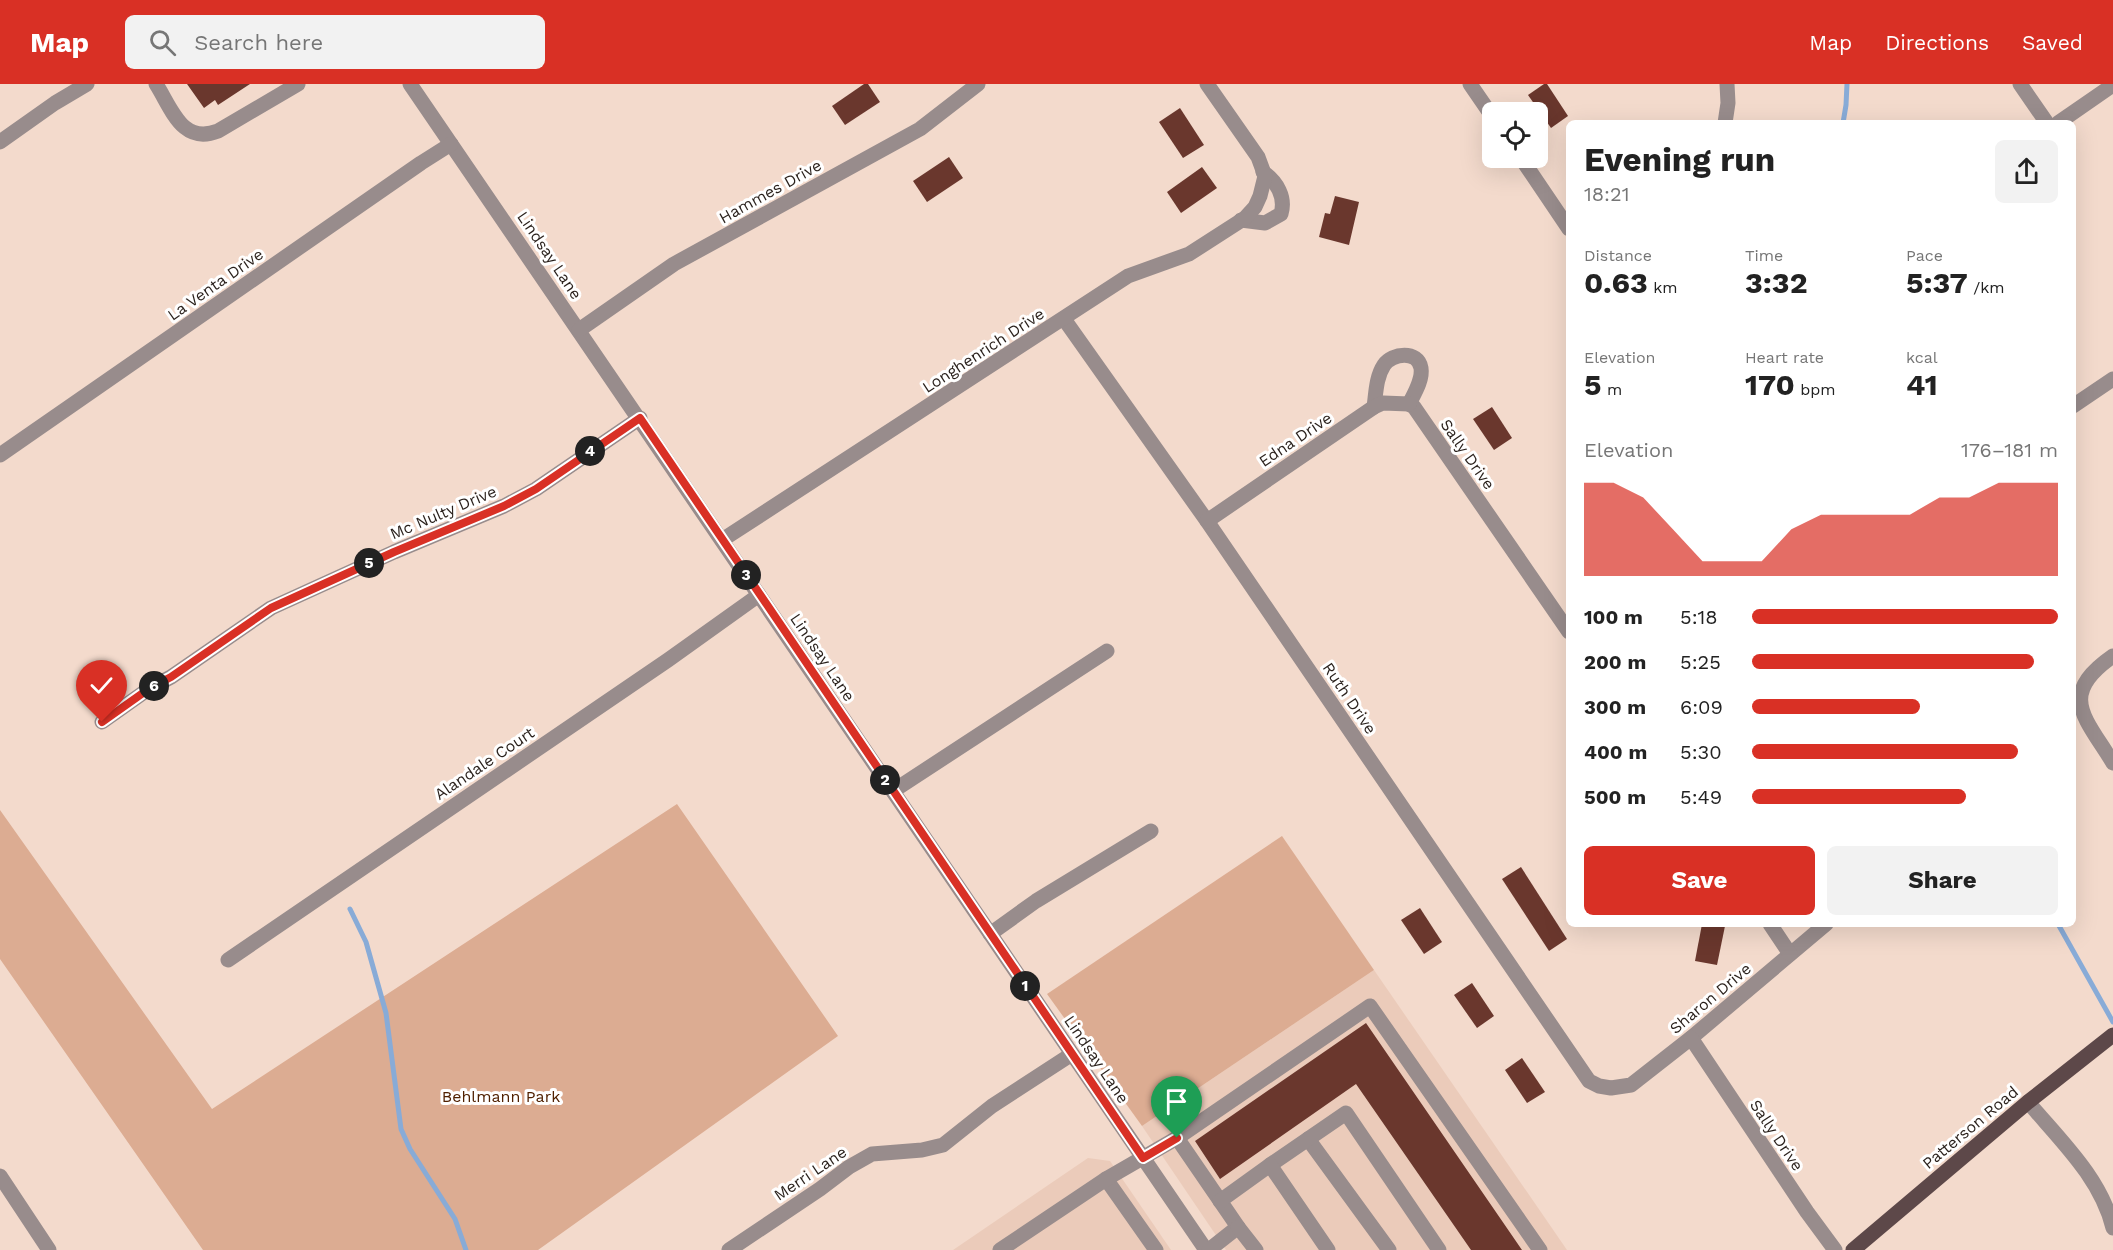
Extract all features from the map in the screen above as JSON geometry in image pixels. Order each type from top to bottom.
[{"type":"main road","name":"Patterson Road","points":[[1853,1250],[2028,1102],[2110,1037]]},
{"type":"street","points":[[0,142],[55,103],[87,84]]},
{"type":"street","points":[[156,84],[184,128],[196,134],[209,135],[298,84]]},
{"type":"street","name":"Lindsay Lane","points":[[410,84],[1207,1250]]},
{"type":"street","name":"Hammes Drive","points":[[579,330],[674,264],[920,129],[978,84]]},
{"type":"street","points":[[1207,84],[1258,157],[1263,172],[1271,177],[1282,196],[1281,214],[1265,223],[1242,220]]},
{"type":"street","points":[[1470,84],[1482,102]]},
{"type":"street","points":[[1725,120],[1728,103],[1727,84]]},
{"type":"street","points":[[2020,84],[2045,120]]},
{"type":"street","points":[[2062,120],[2113,86]]},
{"type":"street","name":"La Venta Drive","points":[[0,455],[421,163],[452,144]]},
{"type":"street","points":[[1528,168],[1566,225]]},
{"type":"street","name":"Longhenrich Drive","points":[[722,540],[1128,276],[1189,254],[1242,220],[1255,207],[1265,176],[1263,172]]},
{"type":"street","name":"Ruth Drive","points":[[1064,319],[1207,521],[1589,1081],[1611,1088]]},
{"type":"street","points":[[1374,407],[1378,380],[1383,367],[1389,358],[1402,355],[1416,359],[1421,366],[1421,375],[1409,404]]},
{"type":"street","points":[[2076,404],[2113,380]]},
{"type":"street","name":"Edna Drive","points":[[1207,521],[1374,407],[1383,403],[1409,404]]},
{"type":"street","name":"Sally Drive","points":[[1409,404],[1414,407],[1566,628]]},
{"type":"street","name":"Mc Nulty Drive","points":[[102,722],[271,608],[394,552],[504,506],[536,489],[640,418]]},
{"type":"street","name":"Alandale Court","points":[[228,960],[668,660],[759,595]]},
{"type":"street","points":[[893,791],[1107,651]]},
{"type":"street","points":[[2113,656],[2095,669],[2081,688],[2081,710],[2113,763]]},
{"type":"street","points":[[990,934],[1036,901],[1151,831]]},
{"type":"street","points":[[1772,927],[1790,954]]},
{"type":"street","name":"Sharon Drive","points":[[1611,1088],[1631,1085],[1691,1038],[1822,927]]},
{"type":"street","points":[[1000,1250],[1106,1179],[1177,1138],[1370,1006],[1540,1250]]},
{"type":"street","name":"Sally Drive","points":[[1691,1038],[1807,1212],[1835,1250]]},
{"type":"street","name":"Merri Lane","points":[[729,1250],[849,1167],[872,1154],[922,1150],[943,1145],[992,1106],[1072,1054]]},
{"type":"street","points":[[2028,1102],[2083,1167],[2100,1193],[2113,1228]]},
{"type":"street","points":[[1220,1201],[1346,1113],[1439,1250]]},
{"type":"street","points":[[1177,1138],[1256,1250]]},
{"type":"street","points":[[1308,1139],[1389,1250]]},
{"type":"street","points":[[1270,1165],[1328,1250]]},
{"type":"street","points":[[0,1176],[49,1250]]},
{"type":"street","points":[[1106,1179],[1156,1250]]},
{"type":"street","points":[[1207,1250],[1238,1227]]},
{"type":"shaded area","points":[[1374,970],[1567,1250],[1226,1250],[1142,1126]]},
{"type":"shaded area","points":[[1088,1158],[1110,1161],[1171,1250],[953,1250]]},
{"type":"green space","name":"Behlmann Park","points":[[677,804],[838,1036],[538,1250],[203,1250],[0,959],[0,810],[212,1109]]},
{"type":"green space","points":[[1282,836],[1374,970],[1142,1126],[1047,994]]},
{"type":"building","points":[[187,84],[250,84],[218,105],[215,100],[204,108]]},
{"type":"building","points":[[864,84],[868,84],[880,102],[845,125],[832,106]]},
{"type":"building","points":[[1547,84],[1568,116],[1551,128],[1548,124],[1548,102],[1533,102],[1528,95]]},
{"type":"building","points":[[1180,108],[1204,145],[1183,158],[1159,122]]},
{"type":"building","points":[[949,157],[963,178],[927,202],[913,181]]},
{"type":"building","points":[[1202,167],[1217,188],[1181,213],[1167,192]]},
{"type":"building","points":[[1335,196],[1359,202],[1349,245],[1319,237],[1325,213],[1330,214]]},
{"type":"building","points":[[1492,407],[1512,438],[1494,450],[1473,419]]},
{"type":"building","points":[[1521,867],[1567,939],[1549,951],[1502,879]]},
{"type":"building","points":[[1420,908],[1442,942],[1424,954],[1401,920]]},
{"type":"building","points":[[1701,927],[1725,927],[1717,965],[1695,961]]},
{"type":"building","points":[[1472,983],[1494,1016],[1477,1028],[1454,995]]},
{"type":"building","points":[[1366,1023],[1522,1250],[1471,1250],[1356,1084],[1220,1179],[1195,1141]]},
{"type":"building","points":[[1522,1058],[1545,1092],[1527,1103],[1505,1070]]},
{"type":"waterway","points":[[1844,120],[1847,84]]},
{"type":"waterway","points":[[350,909],[366,942],[386,1013],[401,1129],[410,1149],[455,1219],[466,1250]]},
{"type":"waterway","points":[[2060,927],[2113,1022]]},
{"type":"route","points":[[102,722],[271,608],[394,552],[504,506],[536,489],[640,418],[1143,1158],[1177,1138]]}]
